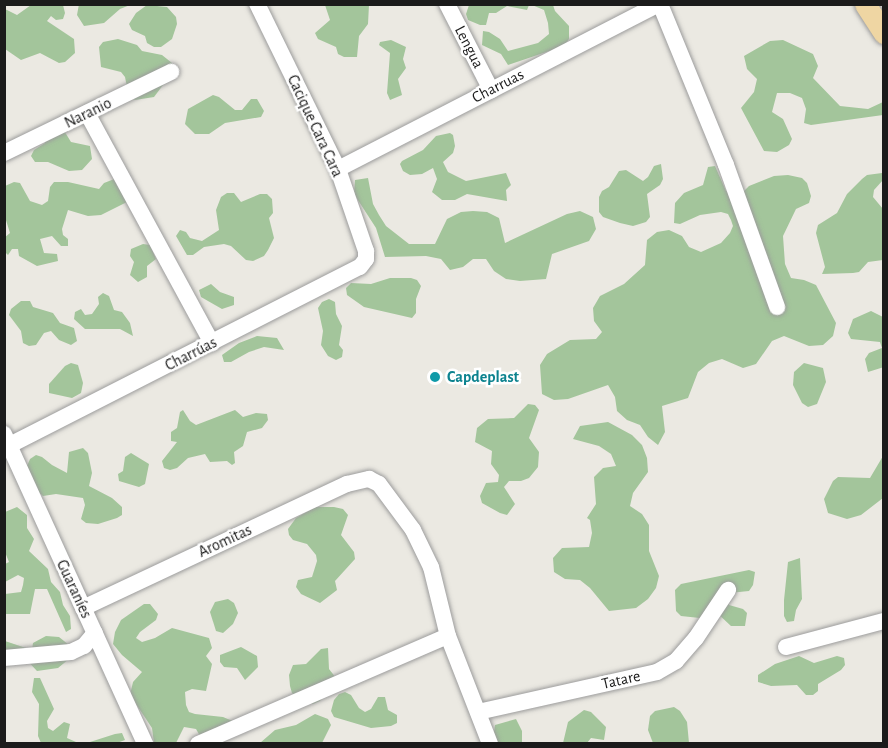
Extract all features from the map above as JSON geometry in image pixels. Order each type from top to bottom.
[{"type":"main road","points":[[864,4],[884,33]]},
{"type":"street","name":"Cacique Cara Cara","points":[[257,4],[338,169],[366,251]]},
{"type":"street","name":"Lengua","points":[[447,4],[491,90]]},
{"type":"street","name":"Charruas","points":[[338,169],[659,4]]},
{"type":"street","points":[[659,4],[726,165],[777,307]]},
{"type":"street","name":"Naranio","points":[[4,153],[171,72]]},
{"type":"street","points":[[87,114],[212,343]]},
{"type":"street","name":"Charrúas","points":[[6,442],[212,343],[360,267],[366,259],[366,251]]},
{"type":"street","name":"Guaraníes","points":[[6,442],[145,744]]},
{"type":"street","name":"Aromitas","points":[[83,608],[346,484],[369,479],[379,484],[413,530],[432,567],[448,636]]},
{"type":"street","name":"Tatare","points":[[478,712],[657,672],[676,661],[696,638],[728,590]]},
{"type":"street","points":[[786,647],[884,621]]},
{"type":"street","points":[[4,658],[71,652],[84,646],[95,633]]},
{"type":"street","points":[[198,744],[448,636],[490,744]]},
{"type":"green space","points":[[79,4],[130,5],[120,9],[104,23],[84,26],[77,15]]},
{"type":"green space","points":[[469,4],[529,5],[527,10],[507,6],[496,13],[489,13],[486,25],[480,25],[468,20],[466,14]]},
{"type":"green space","points":[[31,5],[63,5],[65,13],[63,19],[56,20],[51,16],[47,21],[74,39],[75,53],[65,62],[59,63],[40,53],[21,60],[5,49],[5,9],[17,15]]},
{"type":"green space","points":[[147,5],[167,7],[176,17],[177,24],[172,39],[161,47],[154,47],[147,43],[145,36],[132,30],[129,24],[136,13]]},
{"type":"green space","points":[[325,5],[369,5],[368,24],[359,36],[357,57],[344,57],[338,54],[336,47],[318,39],[315,33],[330,20]]},
{"type":"green space","points":[[532,5],[553,5],[555,11],[569,26],[569,39],[564,46],[508,65],[501,54],[482,45],[483,31],[500,39],[508,51],[538,43],[549,34],[548,23],[544,10]]},
{"type":"green space","points":[[118,39],[137,45],[142,51],[162,55],[172,63],[175,69],[154,97],[135,100],[129,97],[125,77],[121,72],[101,67],[99,47],[103,42]]},
{"type":"green space","points":[[391,40],[406,47],[403,59],[406,68],[398,79],[402,95],[390,100],[387,93],[390,53],[379,45],[380,42]]},
{"type":"green space","points":[[783,40],[813,54],[818,66],[813,78],[840,106],[868,109],[883,102],[883,115],[811,125],[804,123],[806,109],[802,98],[790,93],[777,93],[772,112],[783,119],[792,139],[789,145],[777,152],[764,151],[741,108],[754,92],[757,79],[747,69],[744,56],[770,41]]},
{"type":"green space","points":[[213,95],[235,110],[242,110],[251,99],[257,99],[264,111],[261,117],[225,123],[209,134],[195,134],[185,124],[188,109]]},
{"type":"green space","points":[[63,129],[71,142],[90,146],[92,159],[82,170],[69,171],[48,162],[35,162],[31,156],[34,150],[45,143],[45,135]]},
{"type":"green space","points":[[450,133],[453,135],[455,146],[453,153],[443,162],[448,172],[466,181],[506,173],[511,185],[506,190],[507,201],[467,194],[455,200],[442,200],[432,192],[437,179],[433,168],[422,174],[410,175],[403,171],[400,164],[402,161],[423,150],[436,136]]},
{"type":"green space","points":[[661,164],[663,179],[660,185],[647,194],[650,217],[646,222],[633,226],[603,217],[599,212],[599,197],[602,191],[609,187],[619,171],[626,170],[643,181],[654,166]]},
{"type":"green space","points":[[715,166],[726,191],[739,196],[749,186],[774,176],[788,175],[802,178],[807,183],[811,196],[809,203],[796,209],[783,236],[785,264],[791,278],[816,285],[836,323],[833,336],[823,345],[809,346],[784,336],[772,341],[756,364],[743,368],[722,359],[709,363],[698,372],[688,398],[662,406],[665,432],[658,445],[648,437],[640,425],[627,420],[617,411],[615,397],[608,385],[568,399],[554,400],[542,394],[540,365],[547,354],[570,340],[596,339],[602,332],[594,321],[593,308],[600,296],[624,284],[645,265],[647,240],[657,232],[669,230],[682,236],[689,247],[701,252],[721,243],[730,233],[733,226],[731,220],[728,214],[721,212],[700,215],[680,224],[674,223],[675,203],[684,193],[703,185],[708,167]]},
{"type":"green space","points":[[882,173],[883,180],[874,190],[873,197],[883,209],[883,260],[868,262],[859,272],[822,274],[825,267],[816,233],[818,225],[837,213],[847,194],[862,179],[867,175]]},
{"type":"green space","points":[[117,178],[129,201],[101,215],[88,216],[68,210],[62,229],[63,235],[68,239],[68,246],[61,246],[52,236],[40,239],[44,253],[57,254],[58,261],[37,266],[19,256],[18,249],[12,249],[8,255],[5,252],[4,238],[10,233],[5,217],[5,186],[14,182],[20,183],[30,201],[42,205],[48,201],[50,187],[54,182],[68,182],[99,189],[104,183]]},
{"type":"green space","points":[[368,178],[373,204],[379,215],[386,226],[409,244],[435,244],[447,219],[461,212],[473,211],[487,212],[499,218],[505,243],[567,214],[580,211],[593,217],[596,229],[589,241],[552,254],[546,279],[520,281],[506,279],[494,271],[486,259],[473,259],[463,267],[450,270],[441,259],[426,256],[385,257],[376,228],[354,194],[355,180]]},
{"type":"green space","points":[[227,193],[234,193],[241,202],[260,194],[267,194],[272,199],[273,213],[269,218],[274,238],[268,250],[264,256],[253,261],[246,260],[231,246],[224,244],[204,247],[193,255],[187,255],[176,236],[180,230],[186,232],[190,238],[202,241],[219,230],[216,210],[221,197]]},
{"type":"green space","points":[[143,244],[150,245],[156,259],[147,266],[147,277],[138,282],[130,275],[134,262],[130,256],[131,249]]},
{"type":"green space","points":[[390,278],[411,278],[417,280],[421,286],[416,299],[416,313],[412,318],[364,307],[347,295],[346,288],[351,283],[371,284]]},
{"type":"green space","points":[[211,284],[220,292],[234,297],[234,305],[222,309],[201,297],[199,290]]},
{"type":"green space","points":[[103,293],[109,296],[114,310],[122,312],[130,323],[133,336],[120,329],[85,329],[74,319],[75,312],[81,309],[85,315],[92,314],[99,304],[98,297]]},
{"type":"green space","points":[[329,299],[335,302],[336,314],[342,326],[339,345],[343,350],[342,357],[336,360],[328,356],[321,345],[323,331],[318,308],[322,302]]},
{"type":"green space","points":[[21,301],[30,301],[33,307],[53,313],[60,323],[74,328],[77,341],[71,345],[59,340],[51,331],[44,333],[36,345],[29,346],[23,343],[21,331],[9,315],[11,309]]},
{"type":"green space","points":[[871,311],[883,317],[884,367],[868,372],[865,359],[869,353],[882,348],[880,342],[851,339],[848,333],[853,319]]},
{"type":"green space","points":[[257,336],[277,338],[284,350],[264,347],[231,362],[224,362],[222,355],[239,343]]},
{"type":"green space","points":[[71,363],[78,365],[83,383],[81,393],[72,398],[49,393],[49,384],[65,366]]},
{"type":"green space","points":[[804,363],[823,368],[826,382],[817,404],[808,407],[802,403],[793,385],[794,372]]},
{"type":"green space","points":[[528,404],[535,405],[539,410],[529,438],[539,452],[538,467],[529,478],[509,481],[504,487],[515,504],[507,515],[482,503],[480,496],[486,483],[498,482],[499,475],[491,464],[492,451],[475,442],[477,428],[488,419],[514,418]]},
{"type":"green space","points":[[183,410],[190,421],[196,425],[235,410],[243,417],[256,413],[267,414],[268,420],[262,428],[247,432],[243,446],[234,452],[235,463],[232,465],[227,461],[210,462],[205,454],[188,458],[177,468],[170,470],[164,468],[162,461],[177,442],[171,441],[171,432],[177,428],[180,412]]},
{"type":"green space","points":[[608,422],[632,435],[642,445],[647,458],[648,472],[633,493],[630,506],[642,514],[649,525],[649,551],[659,576],[656,588],[648,599],[636,608],[609,611],[590,588],[580,580],[565,579],[554,572],[553,558],[562,548],[589,547],[592,533],[590,520],[587,518],[596,504],[594,477],[603,468],[616,466],[611,454],[599,446],[573,439],[580,426]]},
{"type":"green space","points":[[83,448],[88,453],[92,473],[89,486],[112,498],[122,507],[122,515],[117,518],[98,524],[86,523],[81,519],[85,505],[83,498],[56,494],[43,496],[38,492],[27,466],[30,459],[36,455],[42,457],[67,473],[69,452]]},
{"type":"green space","points":[[131,453],[149,464],[145,484],[139,487],[119,481],[118,474],[123,471],[125,457]]},
{"type":"green space","points":[[883,456],[883,498],[861,515],[847,519],[828,513],[824,499],[833,481],[838,477],[870,478]]},
{"type":"green space","points":[[17,507],[27,515],[27,528],[34,539],[29,551],[48,569],[51,582],[60,592],[63,605],[70,616],[71,629],[66,632],[47,589],[35,589],[30,614],[5,614],[5,594],[21,592],[24,578],[18,575],[5,582],[5,564],[9,562],[5,552],[5,512]]},
{"type":"green space","points":[[315,507],[343,509],[348,515],[341,535],[354,552],[355,559],[335,581],[337,590],[320,603],[301,594],[296,587],[298,580],[312,577],[317,561],[316,555],[307,544],[293,540],[288,529],[296,518]]},
{"type":"green space","points":[[800,558],[802,599],[796,610],[794,621],[787,622],[784,616],[784,600],[788,562]]},
{"type":"green space","points":[[749,570],[755,572],[753,585],[749,591],[729,593],[726,600],[729,605],[743,609],[747,613],[745,626],[731,626],[716,612],[709,619],[681,616],[676,611],[675,590],[681,584]]},
{"type":"green space","points":[[228,599],[234,603],[238,613],[233,624],[223,633],[216,631],[210,612],[215,602]]},
{"type":"green space","points":[[144,604],[150,604],[158,614],[156,620],[136,638],[142,642],[155,638],[172,628],[209,638],[212,648],[206,656],[212,664],[206,691],[192,689],[185,692],[186,705],[189,712],[223,717],[235,722],[200,736],[196,729],[184,727],[176,743],[154,743],[152,728],[130,695],[133,682],[142,672],[113,644],[115,632],[121,620]]},
{"type":"green space","points":[[46,636],[59,637],[69,645],[69,659],[58,668],[37,671],[23,656],[5,650],[5,641],[32,650],[33,643]]},
{"type":"green space","points":[[241,647],[257,656],[258,667],[245,680],[237,668],[224,667],[220,662],[220,655]]},
{"type":"green space","points":[[328,648],[329,669],[336,678],[320,701],[313,704],[299,700],[292,693],[290,686],[289,675],[293,665],[306,664],[321,649]]},
{"type":"green space","points":[[799,656],[814,663],[837,656],[844,658],[845,665],[818,684],[818,691],[813,695],[806,695],[797,685],[771,686],[758,682],[758,675],[775,664]]},
{"type":"green space","points":[[34,678],[40,678],[54,709],[47,721],[48,728],[53,731],[64,722],[70,724],[67,738],[76,742],[90,742],[122,733],[125,740],[114,744],[41,743],[38,736],[39,704],[32,692]]},
{"type":"green space","points":[[345,692],[351,695],[359,708],[365,712],[371,709],[378,697],[385,697],[388,710],[397,715],[397,723],[391,726],[371,728],[334,717],[331,711],[334,700],[339,694]]},
{"type":"green space","points":[[674,707],[680,711],[687,722],[689,743],[653,743],[648,730],[650,716],[655,711]]},
{"type":"green space","points":[[584,710],[591,712],[606,727],[604,740],[591,738],[587,743],[563,743],[568,722]]},
{"type":"green space","points":[[315,714],[328,719],[331,725],[322,743],[260,743],[275,730],[296,725]]},
{"type":"green space","points":[[516,719],[522,731],[522,743],[498,743],[494,732],[495,725]]},
{"type":"place","name":"Capdeplast","points":[[435,377]]}]
